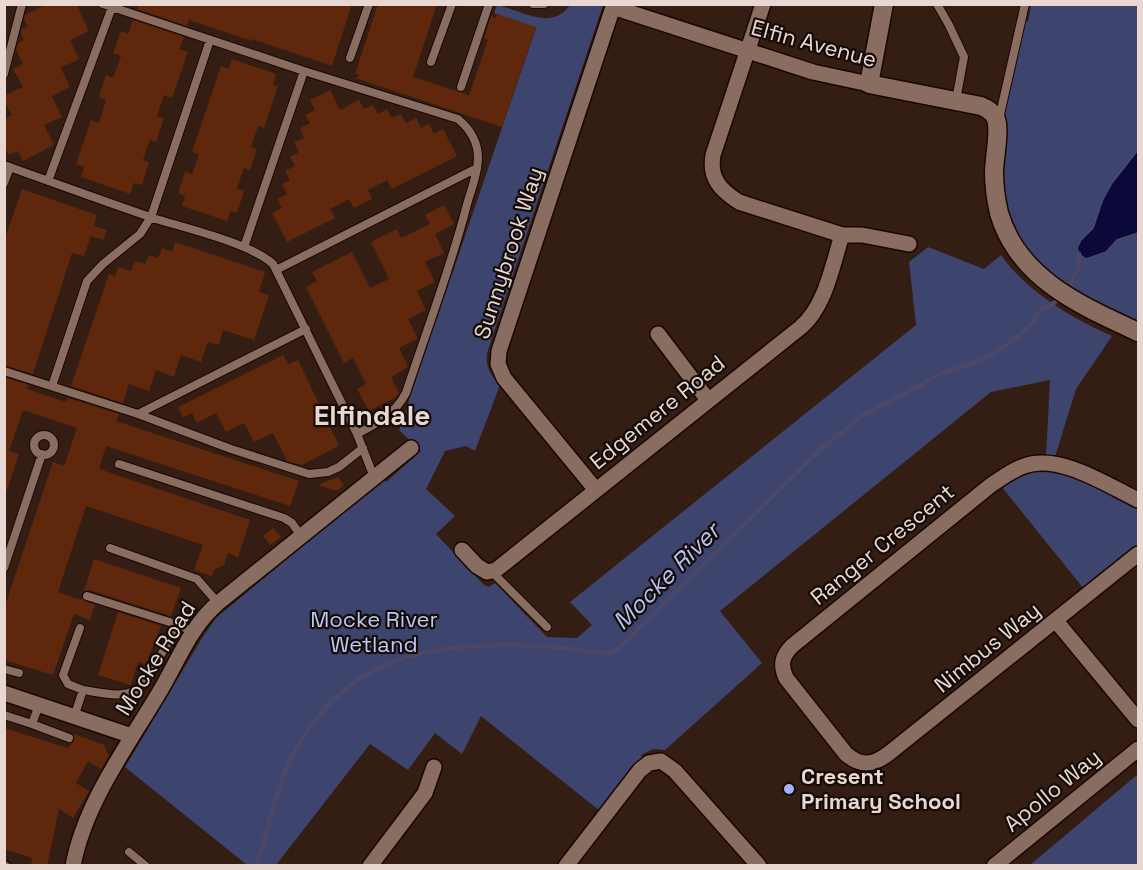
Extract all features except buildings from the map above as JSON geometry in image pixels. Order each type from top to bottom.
[{"type":"street","points":[[763,4],[713,154],[711,166],[714,180],[724,193],[739,202],[842,235],[862,235],[909,244]]},
{"type":"street","points":[[869,84],[884,4]]},
{"type":"street","name":"Elfin Avenue","points":[[613,6],[813,72],[987,108],[998,123]]},
{"type":"street","name":"Sunnybrook Way","points":[[596,490],[504,378],[498,364],[499,351],[525,268],[613,6]]},
{"type":"street","points":[[998,123],[994,183],[1000,214],[1013,244],[1023,259],[1053,287],[1070,299],[1138,332]]},
{"type":"street","name":"Edgemere Road","points":[[492,572],[812,317],[819,306],[842,235]]},
{"type":"street","points":[[658,334],[708,400]]},
{"type":"street","name":"Mocke Road","points":[[73,866],[76,849],[88,815],[193,632],[210,610],[411,448]]},
{"type":"street","name":"Ranger Crescent","points":[[859,763],[846,754],[786,678],[782,665],[783,658],[792,646],[991,485],[1024,466],[1044,463],[1060,465],[1138,500]]},
{"type":"street","points":[[462,550],[477,566],[487,572],[492,572]]},
{"type":"street","name":"Nimbus Way","points":[[859,763],[872,764],[882,758],[1138,554]]},
{"type":"street","points":[[1056,621],[1138,720]]},
{"type":"street","points":[[4,693],[132,736]]},
{"type":"street","name":"Apollo Way","points":[[994,866],[1138,749]]},
{"type":"street","points":[[566,866],[640,770],[656,761],[661,761],[675,771],[759,866]]},
{"type":"street","points":[[370,866],[425,793],[434,766]]},
{"type":"lane","points":[[4,74],[22,4]]},
{"type":"lane","points":[[103,4],[458,119],[465,124],[477,146],[477,168],[461,226],[406,393],[391,415],[357,434]]},
{"type":"lane","points":[[350,58],[369,4]]},
{"type":"lane","points":[[431,62],[452,4]]},
{"type":"lane","points":[[461,87],[489,4]]},
{"type":"lane","points":[[533,4],[544,4]]},
{"type":"lane","points":[[937,4],[964,57],[956,101]]},
{"type":"lane","points":[[998,123],[1025,4]]},
{"type":"lane","points":[[48,181],[112,8]]},
{"type":"lane","points":[[52,386],[87,281],[95,271],[140,234],[151,217],[210,40]]},
{"type":"lane","points":[[244,247],[304,71]]},
{"type":"lane","points":[[4,183],[7,166],[244,247],[267,258],[276,270],[306,329],[357,434],[374,477]]},
{"type":"lane","points":[[276,270],[477,168]]},
{"type":"lane","points":[[138,414],[306,329]]},
{"type":"lane","points":[[4,371],[138,414],[231,449],[309,474],[328,472],[339,467],[363,448]]},
{"type":"lane","points":[[4,568],[42,454]]},
{"type":"lane","points":[[119,464],[284,518],[292,523],[301,536]]},
{"type":"lane","points":[[111,548],[197,579],[218,603]]},
{"type":"lane","points":[[492,572],[547,627]]},
{"type":"lane","points":[[87,596],[179,625],[193,632]]},
{"type":"lane","points":[[80,628],[63,675],[68,684],[83,690],[129,694],[142,686],[179,625]]},
{"type":"lane","points":[[4,669],[19,673]]},
{"type":"lane","points":[[74,717],[83,690]]},
{"type":"lane","points":[[32,724],[39,705]]},
{"type":"lane","points":[[4,715],[69,738]]},
{"type":"lane","points":[[129,852],[146,866]]},
{"type":"green space","name":"Mocke River Wetland","points":[[497,5],[545,18],[562,13],[570,5],[603,5],[487,353],[489,371],[500,385],[475,451],[466,446],[445,451],[426,489],[455,516],[436,534],[484,585],[489,587],[495,583],[547,637],[577,638],[592,625],[570,602],[916,325],[909,262],[928,247],[984,269],[1001,255],[1024,281],[1051,303],[1112,336],[1076,389],[1055,457],[1046,456],[1050,380],[991,392],[720,611],[762,663],[665,750],[653,749],[641,755],[642,758],[600,811],[481,716],[462,754],[435,733],[408,770],[370,744],[276,865],[247,865],[125,767],[216,618],[383,479],[386,482],[421,451],[399,430],[536,28],[494,13]]},
{"type":"green space","points":[[1031,5],[1138,5],[1138,332],[1023,259],[994,170],[1021,20],[1028,22]]},
{"type":"green space","points":[[1041,470],[1066,473],[1138,507],[1138,545],[1084,589],[1001,486],[1021,474]]},
{"type":"green space","points":[[1138,774],[1138,865],[1030,865]]},
{"type":"shaded area","points":[[1138,150],[1138,233],[1117,240],[1106,252],[1086,259],[1079,254],[1077,248],[1081,240],[1093,228],[1103,199],[1112,183]]},
{"type":"waterway","name":"Mocke River","points":[[1067,289],[1078,269],[1079,254]]},
{"type":"waterway","name":"Mocke River","points":[[256,866],[278,790],[288,765],[309,728],[334,699],[362,677],[393,662],[427,652],[463,647],[542,646],[601,653],[609,653],[618,649],[819,451],[859,418],[942,373],[986,358],[1011,342],[1031,324],[1041,310],[1061,296]]},
{"type":"place","name":"Cresent Primary School","points":[[789,789]]},
{"type":"district","name":"Elfindale","points":[[372,415]]}]
